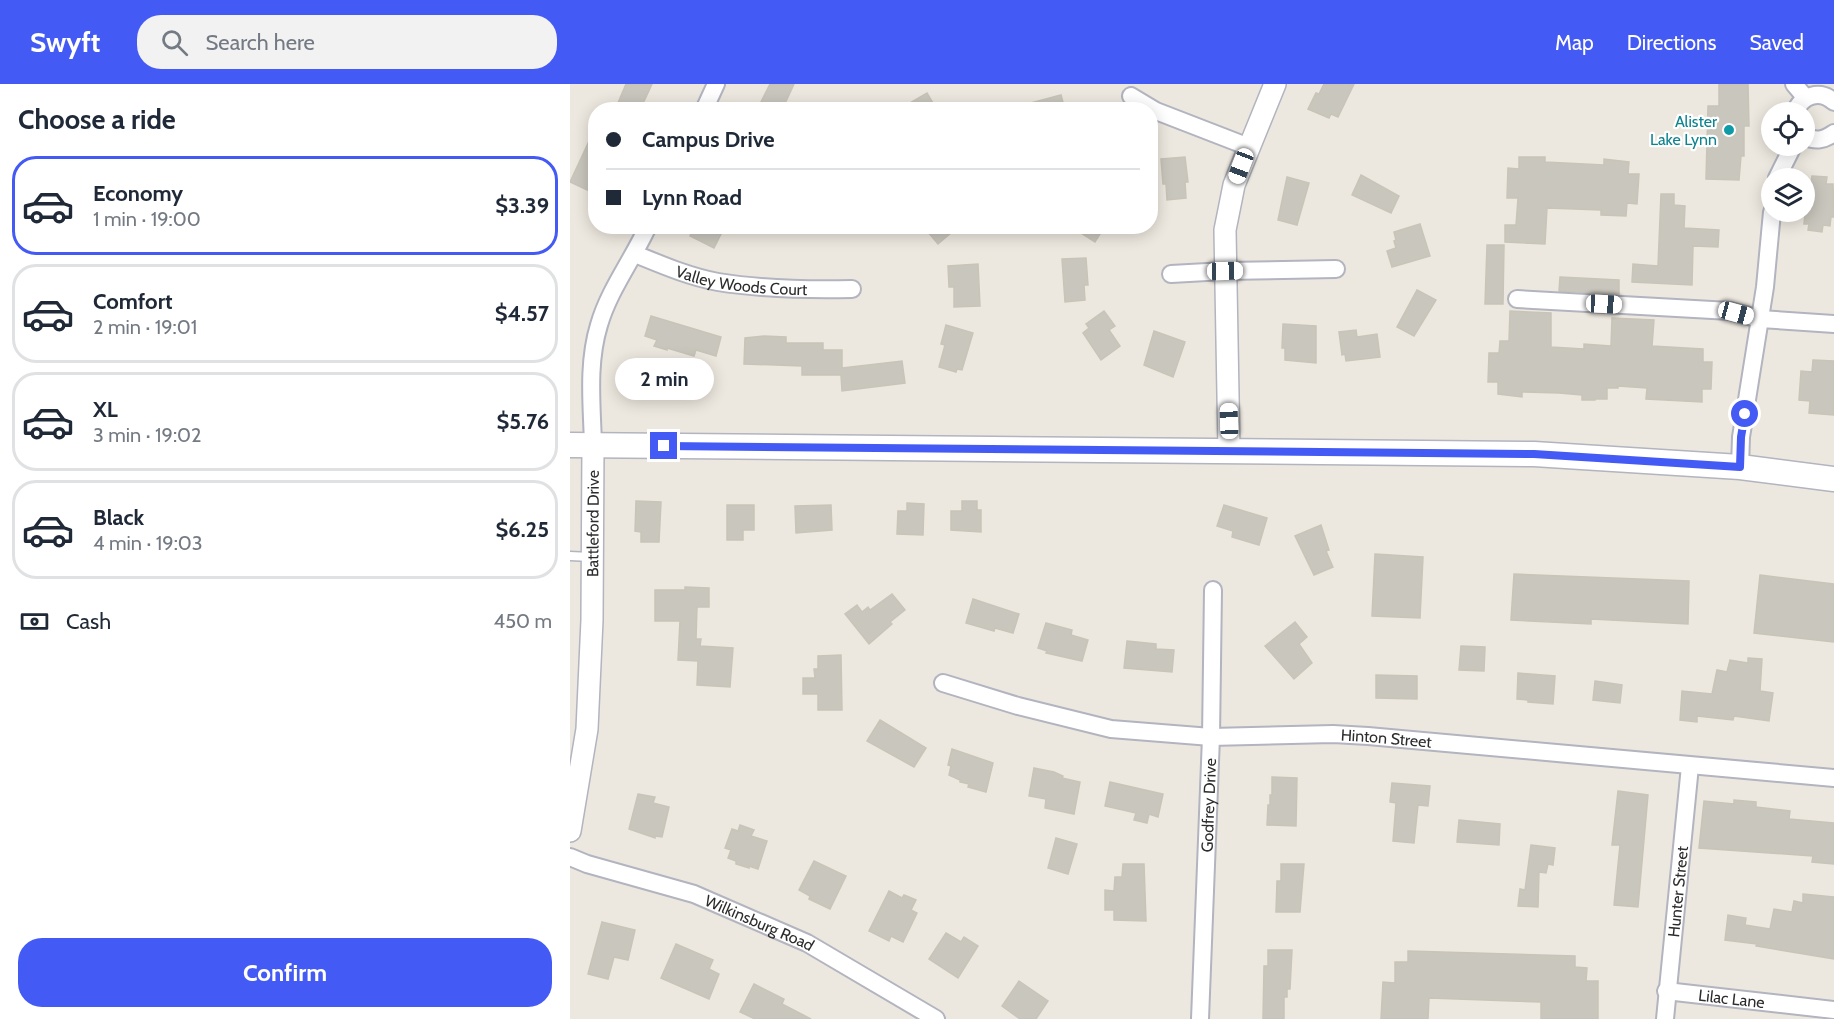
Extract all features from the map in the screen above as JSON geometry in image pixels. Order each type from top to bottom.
[{"type":"main road","points":[[581,445],[1534,454],[1740,467],[1834,479]]},
{"type":"street","points":[[708,102],[716,84]]},
{"type":"street","points":[[1229,450],[1225,230],[1234,185],[1275,84]]},
{"type":"street","points":[[1794,84],[1805,97]]},
{"type":"street","points":[[1802,102],[1805,97],[1820,95],[1833,100]]},
{"type":"street","points":[[1131,96],[1141,102]]},
{"type":"street","points":[[1158,112],[1249,147]]},
{"type":"street","points":[[1815,139],[1827,138],[1834,133]]},
{"type":"street","points":[[1740,467],[1741,437],[1760,319],[1771,222]]},
{"type":"street","name":"Battleford Drive","points":[[570,831],[587,729],[592,620],[592,557],[581,445],[599,326],[615,288],[644,234]]},
{"type":"street","name":"Valley Woods Court","points":[[635,254],[670,268],[717,282],[802,290],[852,289]]},
{"type":"street","points":[[1171,274],[1336,270]]},
{"type":"street","points":[[1517,299],[1730,311],[1760,319],[1834,324]]},
{"type":"street","name":"Godfrey Drive","points":[[1200,1019],[1211,737],[1213,590]]},
{"type":"street","name":"Hinton Street","points":[[943,683],[1018,706],[1112,729],[1211,737],[1333,734],[1834,778]]},
{"type":"street","name":"Hunter Street","points":[[1665,1019],[1690,766]]},
{"type":"street","name":"Wilkinsburg Road","points":[[570,857],[587,864],[693,894],[807,943],[936,1019]]},
{"type":"street","name":"Lilac Lane","points":[[1666,991],[1834,1010]]},
{"type":"lane","points":[[570,556],[592,557]]},
{"type":"building","points":[[626,84],[652,84],[644,102],[618,102]]},
{"type":"building","points":[[770,84],[794,84],[786,102],[761,102]]},
{"type":"building","points":[[1324,84],[1354,84],[1338,117],[1331,114],[1329,118],[1308,109],[1316,93],[1319,94]]},
{"type":"building","name":"Alister Lake Lynn","points":[[1719,84],[1748,84],[1749,126],[1744,126],[1744,156],[1741,156],[1739,180],[1706,179],[1708,106],[1719,106]]},
{"type":"building","points":[[927,93],[932,102],[912,102]]},
{"type":"building","points":[[1061,95],[1063,102],[1034,102]]},
{"type":"building","points":[[588,143],[588,190],[570,182]]},
{"type":"building","points":[[1185,157],[1188,182],[1185,182],[1186,198],[1167,200],[1161,159]]},
{"type":"building","points":[[1519,157],[1545,157],[1545,162],[1604,165],[1604,159],[1629,162],[1628,174],[1639,174],[1637,204],[1627,203],[1626,216],[1601,215],[1601,210],[1547,208],[1545,244],[1505,242],[1505,225],[1516,225],[1518,198],[1507,198],[1508,168],[1519,169]]},
{"type":"building","points":[[1361,175],[1399,196],[1391,213],[1352,195]]},
{"type":"building","points":[[1815,176],[1827,177],[1826,184],[1833,184],[1834,217],[1831,217],[1830,226],[1823,225],[1822,232],[1808,230],[1809,224],[1804,224],[1804,222],[1815,222]]},
{"type":"building","points":[[1287,177],[1309,183],[1297,225],[1278,220]]},
{"type":"building","points":[[1661,194],[1674,194],[1674,205],[1685,206],[1684,228],[1719,230],[1718,247],[1693,246],[1692,285],[1632,282],[1633,264],[1658,266]]},
{"type":"building","points":[[1420,224],[1430,256],[1392,267],[1387,251],[1396,248],[1394,232]]},
{"type":"building","points":[[691,234],[721,234],[714,248],[690,236]]},
{"type":"building","points":[[930,234],[950,234],[938,244]]},
{"type":"building","points":[[1082,234],[1100,234],[1095,242]]},
{"type":"building","points":[[1487,245],[1504,245],[1503,304],[1485,304]]},
{"type":"building","points":[[1086,258],[1088,285],[1084,285],[1085,300],[1065,302],[1062,259]]},
{"type":"building","points":[[978,264],[980,306],[954,307],[954,287],[949,287],[948,266]]},
{"type":"building","points":[[1560,277],[1619,280],[1619,294],[1559,291]]},
{"type":"building","points":[[1417,290],[1436,300],[1414,336],[1397,327]]},
{"type":"building","points":[[1104,311],[1115,326],[1109,330],[1120,346],[1101,360],[1083,333],[1089,328],[1086,324]]},
{"type":"building","points":[[1510,311],[1551,313],[1551,347],[1584,349],[1584,344],[1611,346],[1612,318],[1654,320],[1652,346],[1703,349],[1703,362],[1712,362],[1711,389],[1702,389],[1702,402],[1646,399],[1647,388],[1618,386],[1618,388],[1607,388],[1607,399],[1595,400],[1582,400],[1582,395],[1559,393],[1522,392],[1522,397],[1498,394],[1498,382],[1488,382],[1489,353],[1499,353],[1500,341],[1509,341]]},
{"type":"building","points":[[651,316],[721,337],[716,356],[696,350],[694,356],[654,346],[657,340],[645,336]]},
{"type":"building","points":[[1283,324],[1316,326],[1316,363],[1285,360],[1285,348],[1282,348]]},
{"type":"building","points":[[946,325],[973,333],[962,370],[957,369],[956,372],[939,367],[945,345],[941,344]]},
{"type":"building","points":[[1356,330],[1357,337],[1377,334],[1380,357],[1346,361],[1345,354],[1342,355],[1339,332]]},
{"type":"building","points":[[1154,331],[1185,342],[1173,377],[1144,365]]},
{"type":"building","points":[[786,337],[786,343],[823,343],[823,350],[842,350],[842,368],[902,361],[905,383],[842,391],[841,375],[802,375],[802,366],[744,364],[745,338]]},
{"type":"building","points":[[1813,360],[1834,361],[1834,415],[1809,413],[1810,401],[1799,400],[1801,371],[1812,372]]},
{"type":"building","points":[[636,501],[661,502],[659,542],[641,542],[641,532],[635,531]]},
{"type":"building","points":[[962,501],[977,501],[977,510],[981,510],[981,532],[951,530],[951,511],[962,511]]},
{"type":"building","points":[[907,503],[924,504],[923,535],[897,534],[898,511],[907,511]]},
{"type":"building","points":[[727,505],[754,505],[754,530],[743,530],[743,540],[727,540]]},
{"type":"building","points":[[831,505],[832,530],[796,533],[795,506]]},
{"type":"building","points":[[1224,505],[1267,518],[1259,545],[1232,537],[1233,531],[1217,526]]},
{"type":"building","points":[[1321,525],[1329,550],[1326,551],[1333,567],[1314,575],[1295,536]]},
{"type":"building","points":[[1375,554],[1423,557],[1420,618],[1372,616]]},
{"type":"building","points":[[1514,574],[1689,581],[1688,624],[1591,619],[1591,624],[1511,620]]},
{"type":"building","points":[[1760,575],[1834,584],[1834,642],[1754,633]]},
{"type":"building","points":[[685,587],[709,588],[709,607],[697,607],[696,639],[701,639],[700,646],[733,648],[730,687],[697,685],[698,661],[678,660],[680,621],[655,621],[655,590],[685,590]]},
{"type":"building","points":[[892,594],[905,610],[869,644],[845,614],[857,605],[862,612],[868,607],[870,610]]},
{"type":"building","points":[[973,599],[1019,614],[1013,633],[995,628],[994,631],[966,623]]},
{"type":"building","points":[[1295,622],[1307,637],[1299,644],[1312,663],[1294,679],[1265,646]]},
{"type":"building","points":[[1046,623],[1072,630],[1071,635],[1088,640],[1082,661],[1046,653],[1047,651],[1038,648]]},
{"type":"building","points":[[1127,641],[1156,644],[1156,649],[1174,650],[1172,672],[1124,668]]},
{"type":"building","points":[[1461,646],[1485,647],[1484,671],[1459,670]]},
{"type":"building","points":[[841,655],[842,710],[818,710],[818,694],[803,694],[803,678],[815,678],[814,669],[818,669],[818,656]]},
{"type":"building","points":[[1748,658],[1762,659],[1760,691],[1773,693],[1769,721],[1734,716],[1733,720],[1697,716],[1697,722],[1680,720],[1682,691],[1712,694],[1717,670],[1727,672],[1730,660],[1748,663]]},
{"type":"building","points":[[1518,673],[1555,676],[1553,704],[1517,699]]},
{"type":"building","points":[[1376,675],[1417,676],[1417,699],[1376,698]]},
{"type":"building","points":[[1595,681],[1622,685],[1620,703],[1593,700]]},
{"type":"building","points":[[880,720],[926,748],[914,767],[867,741]]},
{"type":"building","points":[[952,749],[993,763],[986,792],[968,787],[969,784],[960,782],[949,775],[951,766],[948,765]]},
{"type":"building","points":[[1034,768],[1054,772],[1063,776],[1062,778],[1080,782],[1074,814],[1045,808],[1046,799],[1029,796]]},
{"type":"building","points":[[1272,777],[1297,778],[1296,826],[1267,825],[1268,805],[1270,805],[1270,795],[1272,795]]},
{"type":"building","points":[[1110,782],[1163,794],[1158,817],[1149,814],[1147,823],[1134,820],[1136,813],[1105,806]]},
{"type":"building","points":[[1392,783],[1430,786],[1428,806],[1418,805],[1414,843],[1393,841],[1396,803],[1390,802]]},
{"type":"building","points":[[1618,791],[1648,795],[1638,907],[1614,905],[1620,845],[1612,845]]},
{"type":"building","points":[[638,794],[655,797],[653,803],[669,807],[662,837],[655,836],[655,838],[629,829]]},
{"type":"building","points":[[1734,800],[1756,802],[1756,807],[1790,811],[1789,819],[1834,823],[1834,864],[1812,862],[1813,856],[1699,848],[1704,801],[1734,804]]},
{"type":"building","points":[[1459,820],[1500,824],[1499,845],[1457,842]]},
{"type":"building","points":[[740,825],[754,830],[751,836],[767,841],[758,869],[736,864],[736,861],[728,858],[731,850],[725,848],[732,829],[738,831]]},
{"type":"building","points":[[1056,838],[1077,844],[1068,874],[1048,868]]},
{"type":"building","points":[[1531,845],[1555,848],[1553,865],[1548,864],[1546,873],[1539,872],[1538,907],[1518,906],[1520,889],[1525,890]]},
{"type":"building","points":[[814,861],[846,876],[830,909],[809,899],[810,896],[799,890]]},
{"type":"building","points":[[1123,864],[1144,864],[1146,921],[1114,920],[1114,910],[1105,910],[1105,890],[1114,891],[1115,877],[1122,877]]},
{"type":"building","points":[[1281,864],[1304,864],[1300,912],[1276,912],[1277,881],[1281,881]]},
{"type":"building","points":[[889,891],[902,898],[904,895],[916,900],[911,910],[917,913],[903,942],[891,936],[889,941],[869,931]]},
{"type":"building","points":[[1803,894],[1834,897],[1834,959],[1725,940],[1728,915],[1746,918],[1745,925],[1770,929],[1774,909],[1792,912],[1794,901],[1803,903]]},
{"type":"building","points":[[602,922],[635,930],[628,960],[614,957],[608,979],[588,974]]},
{"type":"building","points":[[946,933],[961,942],[964,937],[978,946],[958,978],[929,959]]},
{"type":"building","points":[[676,944],[713,960],[709,969],[719,974],[709,999],[661,978]]},
{"type":"building","points":[[1268,950],[1292,950],[1290,989],[1287,989],[1287,997],[1284,997],[1284,1019],[1263,1019],[1264,966],[1268,966]]},
{"type":"building","points":[[1408,951],[1575,956],[1575,967],[1587,968],[1586,981],[1598,981],[1598,1019],[1541,1019],[1541,1002],[1429,998],[1428,1019],[1381,1019],[1383,982],[1395,983],[1395,962],[1408,962]]},
{"type":"building","points":[[1019,981],[1048,1001],[1036,1019],[1020,1019],[1002,1006]]},
{"type":"building","points":[[754,984],[784,999],[782,1004],[811,1019],[755,1019],[740,1012]]},
{"type":"place","name":"Alister Lake Lynn","points":[[1729,130]]},
{"type":"route","points":[[664,446],[1534,454],[1740,467],[1741,437],[1745,414]]}]
